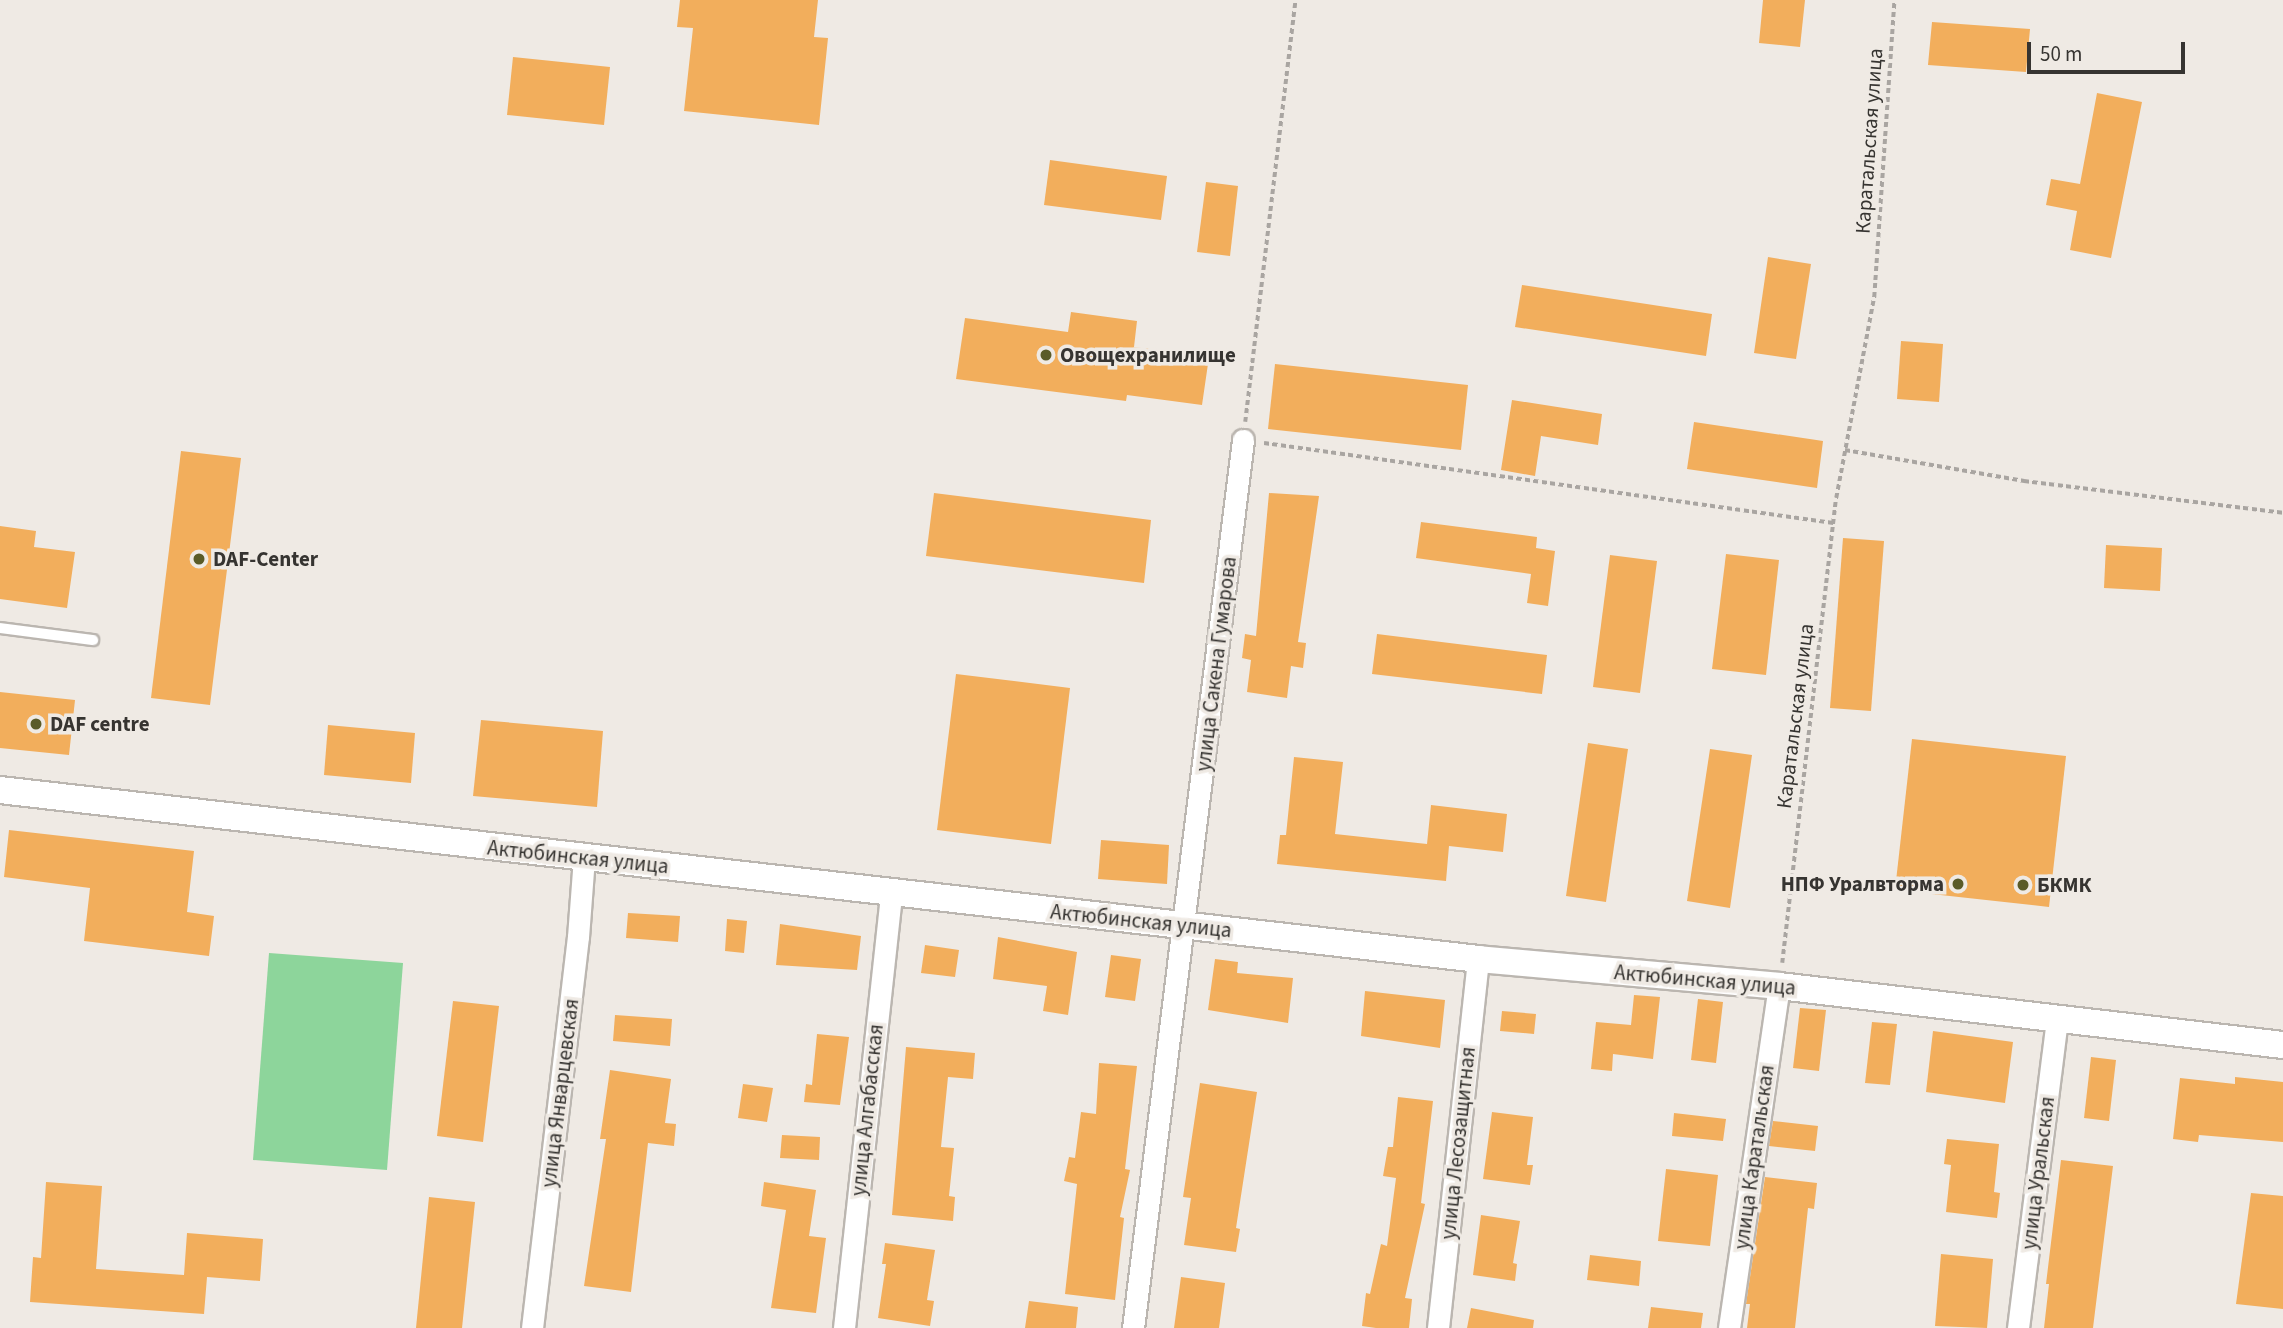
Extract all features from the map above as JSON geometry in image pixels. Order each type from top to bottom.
[{"type":"street","name":"улица Сакена Гумарова","points":[[1133,1328],[1243,440]]},
{"type":"street","name":"Актюбинская улица","points":[[0,790],[1478,959],[1779,986],[2283,1045]]},
{"type":"street","name":"улица Январцевская","points":[[532,1328],[578,937],[584,858]]},
{"type":"street","name":"улица Алгабасская","points":[[844,1328],[891,892]]},
{"type":"street","name":"улица Лесозащитная","points":[[1438,1328],[1478,959]]},
{"type":"street","name":"улица Каратальская","points":[[1729,1328],[1779,986]]},
{"type":"street","name":"улица Уральская","points":[[2018,1328],[2057,1019]]},
{"type":"lane","points":[[0,628],[93,640]]},
{"type":"path","points":[[1295,0],[1243,440],[1833,523]]},
{"type":"path","name":"Каратальская улица","points":[[1779,986],[1833,523],[1874,297],[1894,0]]},
{"type":"path","points":[[1845,450],[2024,481],[2283,513]]},
{"type":"green space","points":[[269,953],[403,963],[387,1170],[253,1160]]},
{"type":"building","points":[[680,0],[818,0],[814,37],[828,38],[819,125],[684,111],[693,28],[677,27]]},
{"type":"building","points":[[1763,0],[1805,0],[1800,47],[1759,43]]},
{"type":"building","points":[[1932,22],[2030,29],[2026,72],[1928,65]]},
{"type":"building","points":[[513,57],[610,67],[604,125],[507,115]]},
{"type":"building","points":[[2097,93],[2142,102],[2111,258],[2070,250],[2077,211],[2046,205],[2051,179],[2080,184]]},
{"type":"building","points":[[1050,160],[1167,176],[1161,220],[1044,205]]},
{"type":"building","points":[[1206,182],[1238,186],[1230,256],[1197,252]]},
{"type":"building","points":[[1768,257],[1811,264],[1796,359],[1754,353]]},
{"type":"building","points":[[1522,285],[1712,314],[1706,356],[1515,327]]},
{"type":"building","name":"Овощехранилище","points":[[1071,312],[1137,321],[1134,347],[1209,357],[1202,405],[1127,395],[1126,401],[956,379],[965,318],[1068,332]]},
{"type":"building","points":[[1901,341],[1943,344],[1939,402],[1897,399]]},
{"type":"building","points":[[1275,364],[1468,385],[1461,450],[1268,429]]},
{"type":"building","points":[[1512,400],[1602,414],[1598,445],[1541,436],[1535,476],[1501,470]]},
{"type":"building","points":[[1694,422],[1823,441],[1817,488],[1687,469]]},
{"type":"building","points":[[181,451],[241,458],[210,705],[151,698]]},
{"type":"building","points":[[934,493],[1151,520],[1144,583],[926,556]]},
{"type":"building","points":[[1269,493],[1319,496],[1298,642],[1306,643],[1303,668],[1291,666],[1287,698],[1247,692],[1251,660],[1242,658],[1245,634],[1256,636]]},
{"type":"building","points":[[1421,522],[1537,537],[1536,548],[1555,551],[1548,606],[1527,603],[1531,574],[1416,558]]},
{"type":"building","points":[[0,526],[36,531],[34,547],[75,552],[67,608],[0,599]]},
{"type":"building","points":[[1843,538],[1884,541],[1871,711],[1830,708]]},
{"type":"building","points":[[2106,545],[2162,548],[2160,591],[2104,588]]},
{"type":"building","points":[[1726,554],[1779,560],[1766,675],[1712,669]]},
{"type":"building","points":[[1610,555],[1657,561],[1640,693],[1593,687]]},
{"type":"building","points":[[1377,634],[1547,655],[1542,694],[1372,674]]},
{"type":"building","points":[[956,674],[1070,688],[1051,844],[937,830]]},
{"type":"building","name":"DAF centre","points":[[0,692],[75,700],[69,755],[0,748]]},
{"type":"building","points":[[481,720],[603,731],[597,807],[473,796]]},
{"type":"building","points":[[328,725],[415,733],[411,783],[324,775]]},
{"type":"building","points":[[1912,739],[2066,756],[2049,907],[1895,890]]},
{"type":"building","points":[[1588,743],[1628,749],[1606,902],[1566,896]]},
{"type":"building","points":[[1710,749],[1752,755],[1730,908],[1687,901]]},
{"type":"building","points":[[1294,757],[1343,762],[1335,834],[1427,844],[1431,805],[1507,814],[1503,852],[1449,846],[1446,881],[1277,864],[1280,835],[1286,835]]},
{"type":"building","points":[[9,830],[194,851],[187,912],[214,916],[209,956],[84,941],[90,888],[4,877]]},
{"type":"building","points":[[1101,840],[1169,845],[1167,884],[1098,879]]},
{"type":"building","points":[[628,913],[680,916],[678,942],[626,938]]},
{"type":"building","points":[[727,919],[747,921],[744,953],[725,951]]},
{"type":"building","points":[[780,924],[861,936],[857,970],[776,965]]},
{"type":"building","points":[[998,937],[1077,952],[1068,1015],[1043,1011],[1047,986],[993,979]]},
{"type":"building","points":[[925,945],[959,950],[955,977],[921,973]]},
{"type":"building","points":[[1111,955],[1141,959],[1135,1001],[1105,997]]},
{"type":"building","points":[[1215,959],[1238,962],[1237,973],[1293,978],[1288,1023],[1208,1010]]},
{"type":"building","points":[[1365,991],[1445,1000],[1440,1048],[1361,1036]]},
{"type":"building","points":[[1634,995],[1660,997],[1653,1059],[1613,1054],[1612,1071],[1591,1069],[1596,1022],[1631,1025]]},
{"type":"building","points":[[1698,999],[1723,1002],[1716,1063],[1691,1060]]},
{"type":"building","points":[[453,1001],[499,1006],[483,1142],[437,1136]]},
{"type":"building","points":[[1800,1008],[1826,1010],[1819,1071],[1793,1068]]},
{"type":"building","points":[[1502,1011],[1536,1014],[1534,1034],[1500,1031]]},
{"type":"building","points":[[615,1015],[672,1019],[670,1046],[613,1041]]},
{"type":"building","points":[[1872,1022],[1897,1024],[1890,1085],[1865,1083]]},
{"type":"building","points":[[1933,1031],[2013,1042],[2005,1103],[1926,1092]]},
{"type":"building","points":[[817,1034],[849,1037],[840,1105],[804,1102],[806,1084],[812,1085]]},
{"type":"building","points":[[906,1047],[975,1053],[973,1079],[948,1077],[941,1147],[954,1148],[949,1196],[955,1197],[953,1221],[892,1215]]},
{"type":"building","points":[[2091,1057],[2116,1060],[2109,1121],[2084,1118]]},
{"type":"building","points":[[1099,1063],[1137,1066],[1125,1169],[1130,1170],[1120,1217],[1124,1218],[1115,1300],[1065,1294],[1077,1184],[1064,1181],[1069,1157],[1075,1158],[1081,1112],[1096,1114]]},
{"type":"building","points":[[610,1070],[671,1079],[665,1123],[676,1124],[674,1146],[648,1143],[631,1292],[584,1286],[606,1139],[600,1139]]},
{"type":"building","points":[[2235,1077],[2283,1082],[2283,1142],[2199,1135],[2198,1142],[2173,1139],[2180,1078],[2235,1084]]},
{"type":"building","points":[[1200,1083],[1257,1092],[1236,1228],[1240,1229],[1236,1252],[1184,1245],[1191,1198],[1183,1197]]},
{"type":"building","points":[[743,1084],[773,1088],[767,1122],[738,1118]]},
{"type":"building","points":[[1398,1097],[1433,1101],[1421,1203],[1425,1204],[1405,1298],[1412,1299],[1409,1328],[1376,1328],[1362,1326],[1366,1293],[1370,1294],[1381,1244],[1387,1246],[1396,1178],[1383,1176],[1388,1147],[1393,1147]]},
{"type":"building","points":[[1492,1112],[1533,1117],[1527,1165],[1533,1165],[1530,1185],[1483,1179]]},
{"type":"building","points":[[1674,1113],[1726,1119],[1723,1141],[1672,1136]]},
{"type":"building","points":[[1773,1121],[1818,1126],[1815,1151],[1769,1146]]},
{"type":"building","points":[[782,1135],[820,1137],[819,1160],[780,1158]]},
{"type":"building","points":[[1947,1139],[1999,1144],[1994,1192],[2000,1193],[1997,1218],[1946,1212],[1951,1165],[1944,1164]]},
{"type":"building","points":[[2061,1160],[2113,1166],[2093,1328],[2044,1328],[2049,1284],[2046,1284]]},
{"type":"building","points":[[1666,1169],[1718,1175],[1710,1246],[1658,1241]]},
{"type":"building","points":[[1765,1177],[1817,1183],[1814,1209],[1808,1208],[1795,1328],[1747,1328],[1750,1304],[1746,1304]]},
{"type":"building","points":[[46,1182],[102,1186],[96,1269],[184,1275],[187,1233],[263,1239],[260,1281],[207,1277],[204,1314],[30,1302],[33,1257],[41,1258]]},
{"type":"building","points":[[764,1182],[816,1190],[809,1236],[826,1238],[816,1313],[771,1308],[786,1210],[761,1206]]},
{"type":"building","points":[[2251,1193],[2283,1196],[2283,1309],[2236,1304]]},
{"type":"building","points":[[429,1197],[475,1202],[462,1328],[416,1328]]},
{"type":"building","points":[[1481,1215],[1520,1221],[1513,1263],[1517,1264],[1515,1281],[1473,1275]]},
{"type":"building","points":[[885,1243],[935,1250],[927,1300],[934,1301],[930,1326],[878,1318],[886,1264],[882,1264]]},
{"type":"building","points":[[1941,1254],[1993,1259],[1987,1328],[1935,1326]]},
{"type":"building","points":[[1590,1255],[1641,1261],[1639,1286],[1587,1280]]},
{"type":"building","points":[[1181,1277],[1225,1283],[1219,1328],[1174,1328]]},
{"type":"building","points":[[1029,1301],[1078,1307],[1076,1328],[1025,1328]]},
{"type":"building","points":[[1651,1307],[1703,1313],[1701,1328],[1648,1328]]},
{"type":"building","points":[[1471,1308],[1534,1320],[1533,1328],[1467,1328]]},
{"type":"place","name":"Овощехранилище","points":[[1046,355]]},
{"type":"place","name":"DAF-Center","points":[[199,559]]},
{"type":"place","name":"DAF centre","points":[[36,724]]},
{"type":"place","name":"НПФ Уралвторма","points":[[1958,884]]},
{"type":"place","name":"БКМК","points":[[2023,885]]}]
